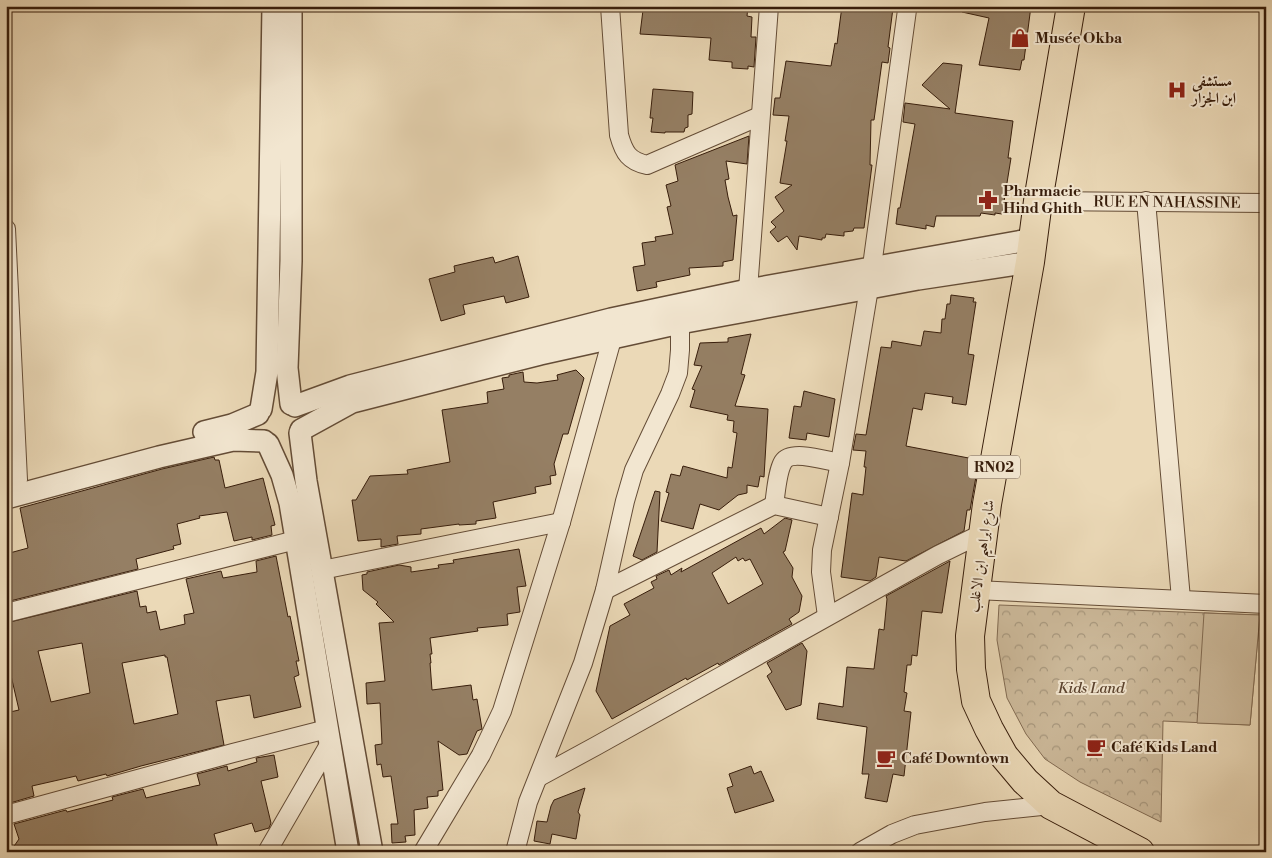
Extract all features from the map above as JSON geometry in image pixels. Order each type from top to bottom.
[{"type":"main road","name":"شارع ابراهيم ابن الاغلب","points":[[1071,6],[1038,201],[1032,250],[983,533],[970,636],[971,669],[976,701],[989,729],[1004,756],[1024,781],[1051,805],[1140,852]]},
{"type":"street","points":[[273,6],[268,372],[256,424],[258,432],[266,442],[287,490],[348,852]]},
{"type":"street","points":[[292,6],[291,261],[288,368],[293,405],[302,419],[301,432],[305,472],[372,852]]},
{"type":"street","points":[[610,6],[619,135],[623,150],[633,161],[647,165],[760,116]]},
{"type":"street","points":[[748,290],[769,6]]},
{"type":"street","points":[[827,616],[821,572],[822,550],[840,463],[869,288],[908,10]]},
{"type":"street","name":"RUE EN NAHASSINE","points":[[1038,201],[1266,203]]},
{"type":"street","points":[[1146,202],[1181,599]]},
{"type":"street","points":[[6,229],[12,482],[232,425],[260,412],[267,404],[274,401],[282,400],[293,405],[350,386],[611,329],[680,323],[869,288],[1032,250]]},
{"type":"street","points":[[6,498],[159,457],[233,440],[266,442],[276,446],[284,446],[296,439],[301,432],[352,402],[540,354],[611,329],[748,290],[872,267],[1032,250]]},
{"type":"street","points":[[515,852],[521,824],[583,663],[605,590],[634,470],[678,373],[680,323]]},
{"type":"street","points":[[422,852],[481,755],[502,711],[562,522],[611,329]]},
{"type":"street","points":[[774,505],[781,468],[784,461],[789,457],[799,456],[840,463]]},
{"type":"street","points":[[605,590],[774,505],[829,517]]},
{"type":"street","points":[[322,570],[562,522]]},
{"type":"street","points":[[538,777],[938,555],[983,533]]},
{"type":"street","points":[[6,613],[296,540]]},
{"type":"street","points":[[976,590],[1266,604]]},
{"type":"street","points":[[6,816],[233,753],[328,736]]},
{"type":"street","points":[[267,852],[328,736]]},
{"type":"street","points":[[860,852],[892,834],[915,825],[985,812],[1051,805]]},
{"type":"green space","name":"Kids Land","points":[[999,605],[1260,615],[1250,725],[1163,721],[1161,822],[1080,782],[1045,759],[1026,734],[1007,698],[997,640]]},
{"type":"green space","points":[[1204,613],[1260,615],[1250,725],[1197,723]]},
{"type":"building","points":[[649,6],[748,6],[747,16],[752,17],[751,37],[756,37],[754,67],[748,66],[748,69],[732,68],[732,62],[709,60],[711,38],[640,34],[643,10],[648,11]]},
{"type":"building","points":[[842,6],[893,8],[888,63],[882,62],[874,120],[871,120],[870,165],[872,165],[864,228],[854,228],[853,231],[844,232],[844,236],[826,234],[822,240],[799,236],[797,250],[787,236],[778,242],[770,232],[776,227],[771,222],[784,211],[775,197],[792,185],[780,183],[789,116],[773,115],[775,98],[780,98],[786,61],[831,66],[835,43],[837,44]]},
{"type":"building","points":[[963,6],[1031,6],[1024,60],[1022,60],[1020,70],[979,65],[989,18],[962,12]]},
{"type":"building","points":[[943,63],[962,65],[955,113],[1013,121],[1008,158],[1011,158],[1002,214],[981,213],[980,216],[936,216],[934,227],[926,225],[926,229],[896,224],[915,124],[903,122],[905,103],[950,109],[922,85]]},
{"type":"building","points":[[653,89],[693,92],[692,114],[688,115],[688,127],[685,128],[684,132],[651,132],[653,118],[650,118]]},
{"type":"building","points":[[749,136],[747,164],[726,161],[729,179],[725,180],[728,197],[733,216],[737,215],[733,260],[723,262],[723,266],[689,268],[690,275],[656,282],[657,287],[637,291],[633,267],[645,265],[642,243],[656,241],[655,237],[673,234],[667,207],[671,206],[666,185],[678,181],[675,165]]},
{"type":"building","points":[[518,256],[529,297],[506,303],[504,296],[463,305],[465,314],[441,321],[429,279],[455,272],[454,266],[493,257],[495,263]]},
{"type":"building","points":[[951,295],[974,298],[973,302],[976,302],[968,354],[974,355],[966,405],[952,403],[953,397],[925,393],[922,410],[913,408],[906,446],[979,460],[970,510],[967,510],[964,531],[906,561],[879,557],[876,577],[870,581],[841,577],[852,493],[863,495],[866,467],[864,467],[866,451],[853,450],[856,434],[866,435],[881,347],[891,348],[892,341],[921,346],[924,331],[941,333],[942,319],[945,319],[947,304],[950,304]]},
{"type":"building","points":[[751,334],[741,374],[745,375],[735,406],[768,409],[764,477],[760,476],[758,487],[747,485],[747,493],[738,495],[719,510],[700,504],[693,529],[661,521],[669,493],[666,492],[671,474],[680,476],[683,466],[727,478],[728,467],[732,468],[737,433],[733,432],[734,421],[727,420],[728,415],[690,407],[695,390],[692,389],[702,366],[694,365],[700,343],[728,342],[728,338]]},
{"type":"building","points":[[576,370],[584,378],[568,434],[563,434],[554,464],[556,475],[550,476],[551,484],[535,487],[536,493],[493,502],[496,518],[476,521],[476,524],[459,524],[421,529],[421,534],[397,536],[398,544],[381,547],[381,539],[358,541],[352,500],[356,500],[370,476],[408,474],[407,470],[450,462],[442,410],[488,403],[487,392],[504,389],[502,378],[509,377],[509,375],[523,372],[524,382],[537,383],[558,380],[557,375]]},
{"type":"building","points":[[804,391],[835,399],[829,437],[807,433],[806,440],[789,438],[794,406],[801,407]]},
{"type":"building","points":[[214,457],[215,460],[219,460],[225,488],[263,478],[275,525],[271,526],[272,535],[252,540],[252,537],[234,541],[227,512],[199,516],[200,518],[177,524],[181,544],[173,546],[174,549],[136,559],[138,569],[6,602],[6,554],[28,548],[20,508],[162,469]]},
{"type":"building","points":[[655,491],[660,492],[657,552],[642,560],[633,556]]},
{"type":"building","points":[[785,518],[792,520],[785,551],[783,552],[793,568],[792,577],[802,596],[799,612],[789,619],[792,624],[719,665],[718,663],[687,680],[686,678],[612,719],[596,691],[610,626],[630,615],[624,604],[654,588],[651,582],[657,579],[656,576],[669,570],[671,575],[682,568],[681,572],[761,528],[764,534]],"holes":[[[736,557],[738,561],[743,558],[745,561],[750,559],[763,584],[728,604],[712,573]]]},
{"type":"building","points":[[519,549],[526,586],[517,587],[520,612],[507,614],[508,625],[477,628],[478,631],[430,638],[432,690],[471,685],[473,700],[477,699],[482,729],[477,731],[467,754],[459,755],[438,741],[443,790],[438,791],[438,796],[427,797],[428,808],[414,810],[415,835],[405,836],[406,842],[392,843],[391,824],[398,824],[391,776],[383,777],[381,764],[377,765],[375,745],[382,744],[380,703],[367,704],[366,683],[385,681],[379,623],[394,622],[376,604],[378,602],[363,590],[362,575],[367,574],[367,572],[399,565],[411,567],[411,572],[439,568],[438,565],[454,563],[453,560]]},
{"type":"building","points":[[276,556],[299,661],[296,661],[299,675],[294,677],[301,707],[254,718],[250,695],[216,701],[224,745],[107,776],[106,774],[78,781],[76,776],[32,786],[34,796],[10,803],[6,799],[6,715],[19,710],[6,654],[6,623],[137,591],[140,607],[146,606],[147,613],[156,611],[160,630],[185,624],[184,615],[194,613],[186,579],[221,571],[223,578],[257,572],[256,561]],"holes":[[[82,643],[90,693],[51,702],[38,651]],[[165,655],[167,657],[178,714],[134,724],[122,663]]]},
{"type":"building","points":[[950,561],[942,613],[922,611],[917,656],[912,655],[911,665],[907,665],[904,692],[907,693],[904,711],[911,712],[904,776],[893,774],[887,802],[865,798],[869,774],[862,774],[867,727],[817,719],[819,703],[843,707],[847,667],[874,669],[879,629],[884,630],[886,596]]},
{"type":"building","points":[[802,643],[807,651],[801,705],[786,710],[767,676],[772,672],[767,663]]},
{"type":"building","points":[[274,755],[278,777],[261,781],[271,823],[269,828],[255,832],[252,823],[214,834],[219,852],[10,852],[19,839],[14,824],[113,800],[112,797],[143,789],[146,798],[200,785],[197,774],[227,766],[228,771],[257,762],[256,758]]},
{"type":"building","points":[[751,766],[754,774],[761,771],[774,801],[735,813],[727,788],[733,786],[729,774]]},
{"type":"building","points":[[585,788],[578,812],[580,815],[576,839],[552,834],[550,844],[534,841],[537,821],[547,822],[554,800]]},
{"type":"place","name":"Musée Okba","points":[[1020,38]]},
{"type":"place","name":"مستشفى ابن الجزار","points":[[1177,90]]},
{"type":"place","name":"Pharmacie Hind Ghith","points":[[988,200]]},
{"type":"place","name":"Café Kids Land","points":[[1096,747]]},
{"type":"place","name":"Café Downtown","points":[[886,758]]}]
